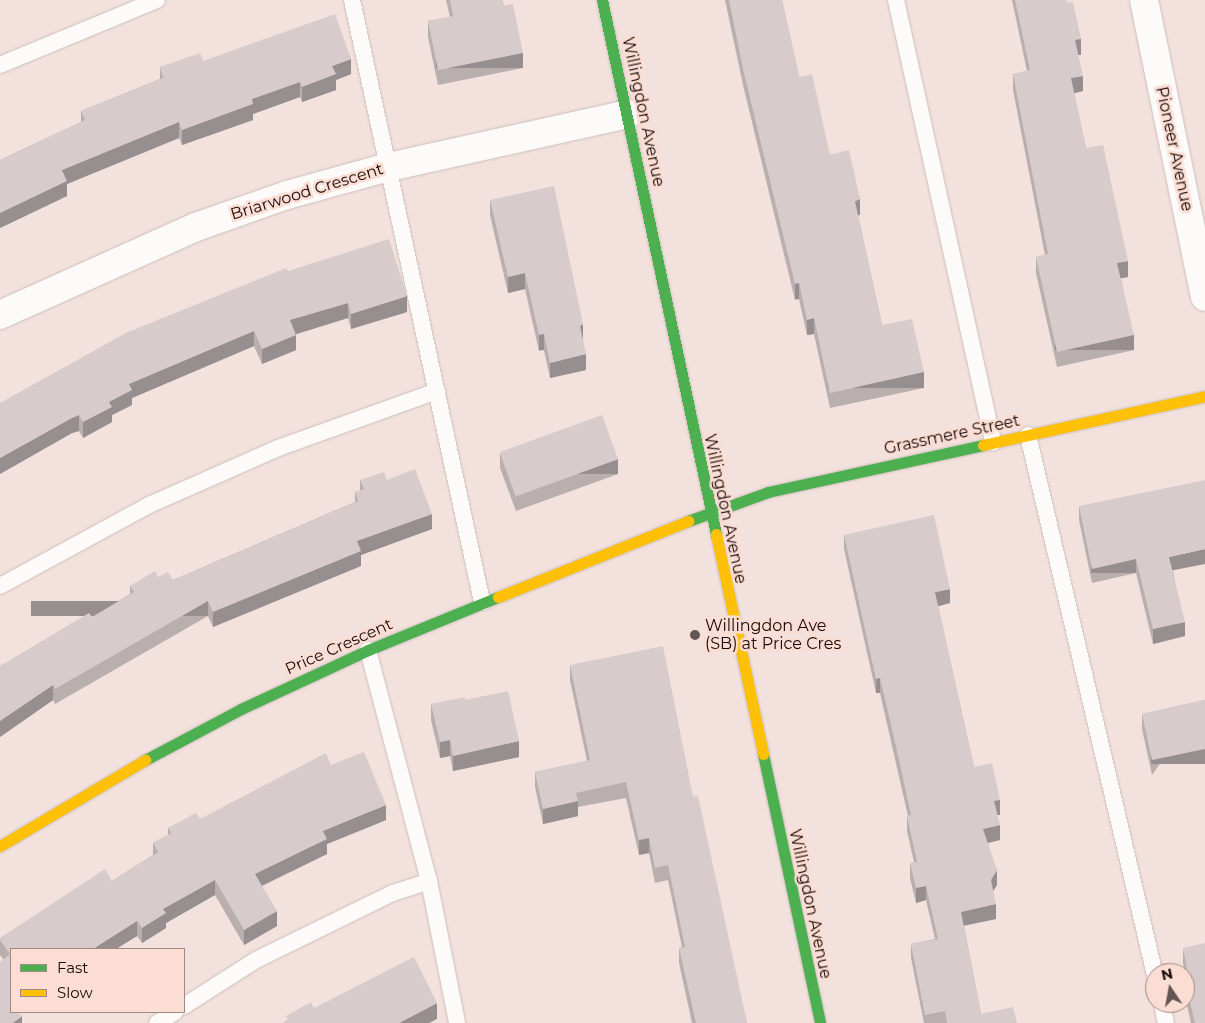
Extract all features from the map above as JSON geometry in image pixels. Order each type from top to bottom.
[{"type":"street","name":"Willingdon Avenue","points":[[602,0],[628,114],[709,513],[820,1023]]},
{"type":"street","name":"Pioneer Avenue","points":[[1144,0],[1205,297]]},
{"type":"street","name":"Briarwood Crescent","points":[[0,315],[196,227],[287,195],[389,167],[628,114]]},
{"type":"street","name":"Grassmere Street","points":[[709,513],[768,492],[1205,396]]},
{"type":"street","name":"Price Crescent","points":[[0,846],[133,766],[241,709],[368,650],[482,602],[709,513]]},
{"type":"lane","points":[[0,66],[156,0]]},
{"type":"lane","points":[[352,0],[482,602]]},
{"type":"lane","points":[[896,0],[992,443]]},
{"type":"lane","points":[[0,586],[149,505],[269,452],[437,391]]},
{"type":"lane","points":[[1028,435],[1152,963]]},
{"type":"lane","points":[[368,650],[430,881],[457,1023]]},
{"type":"lane","points":[[185,1005],[256,960],[393,893],[430,881]]},
{"type":"lane","points":[[157,1023],[172,1013]]},
{"type":"building","points":[[450,0],[502,0],[503,6],[513,4],[523,53],[438,70],[428,21],[453,16]]},
{"type":"building","points":[[729,0],[782,0],[799,77],[812,74],[830,155],[849,150],[860,199],[855,201],[882,325],[912,319],[924,372],[830,393],[814,318],[807,320],[799,283],[795,284],[743,69]]},
{"type":"building","points":[[1015,0],[1066,0],[1067,3],[1073,2],[1081,39],[1075,40],[1083,76],[1071,78],[1086,148],[1103,145],[1128,261],[1117,263],[1134,335],[1057,352],[1036,257],[1048,254],[1013,74],[1030,70]]},
{"type":"building","points":[[335,14],[351,59],[332,66],[336,74],[302,87],[300,82],[252,99],[253,104],[182,130],[179,122],[62,170],[67,181],[0,213],[0,160],[85,120],[81,111],[163,78],[160,67],[200,53],[203,61]]},
{"type":"building","points":[[554,186],[583,324],[580,326],[586,354],[550,363],[544,334],[539,335],[525,273],[508,277],[490,200]]},
{"type":"building","points":[[389,239],[407,296],[351,314],[348,303],[290,320],[296,335],[262,349],[254,331],[129,384],[132,390],[109,402],[112,407],[83,422],[79,415],[72,418],[0,458],[0,403],[126,333],[286,268],[288,271]]},
{"type":"building","points":[[602,415],[618,459],[516,496],[500,452]]},
{"type":"building","points":[[415,469],[432,514],[357,541],[361,551],[213,612],[208,601],[55,689],[53,685],[0,721],[0,666],[89,613],[92,617],[134,592],[130,586],[155,571],[158,577],[168,572],[173,580],[358,501],[355,492],[364,489],[360,480],[384,472],[387,480]]},
{"type":"building","points":[[1205,480],[1205,549],[1169,557],[1185,622],[1153,629],[1136,559],[1092,569],[1079,506]]},
{"type":"building","points":[[934,515],[950,589],[935,592],[974,767],[992,763],[1000,800],[994,801],[1000,825],[983,829],[997,870],[991,880],[996,904],[961,912],[981,1014],[1013,1007],[1017,1023],[947,1023],[945,1011],[925,1015],[911,944],[938,939],[926,886],[916,888],[910,863],[917,862],[907,816],[911,815],[880,678],[876,679],[844,535]]},
{"type":"building","points":[[663,646],[693,797],[698,796],[747,1023],[696,1023],[679,948],[685,947],[668,865],[655,868],[649,838],[639,840],[626,782],[576,793],[578,801],[543,809],[535,772],[590,760],[570,665]]},
{"type":"building","points":[[508,691],[519,741],[453,756],[450,740],[440,742],[431,704],[465,697],[465,700]]},
{"type":"building","points":[[1205,700],[1205,749],[1152,760],[1142,714]]},
{"type":"building","points":[[364,752],[386,805],[323,831],[327,839],[255,874],[277,911],[244,930],[215,880],[163,909],[166,913],[142,928],[137,921],[95,948],[10,948],[10,954],[0,940],[0,938],[105,869],[112,881],[158,852],[153,843],[171,833],[168,828],[196,813],[200,819],[326,753],[331,765]]},
{"type":"building","points":[[1205,943],[1205,1023],[1195,1023],[1193,1013],[1195,1013],[1195,963],[1186,963],[1183,948]]},
{"type":"building","points":[[10,954],[10,1013],[19,1013],[22,1016],[13,1023],[0,1023],[0,962]]},
{"type":"building","points":[[414,957],[437,1003],[399,1023],[282,1023],[288,1019],[286,1016],[311,1002],[314,1008]]},
{"type":"traffic: fast","points":[[602,0],[716,534]]},
{"type":"traffic: fast","points":[[688,521],[768,492],[983,445]]},
{"type":"traffic: fast","points":[[145,760],[241,709],[368,650],[498,597]]},
{"type":"traffic: fast","points":[[763,754],[820,1023]]},
{"type":"traffic: slow","points":[[983,445],[1205,396]]},
{"type":"traffic: slow","points":[[498,597],[688,521]]},
{"type":"traffic: slow","points":[[716,534],[763,754]]},
{"type":"traffic: slow","points":[[0,846],[145,760]]},
{"type":"place","name":"Willingdon Ave (SB) at Price Cres","points":[[695,635]]}]
